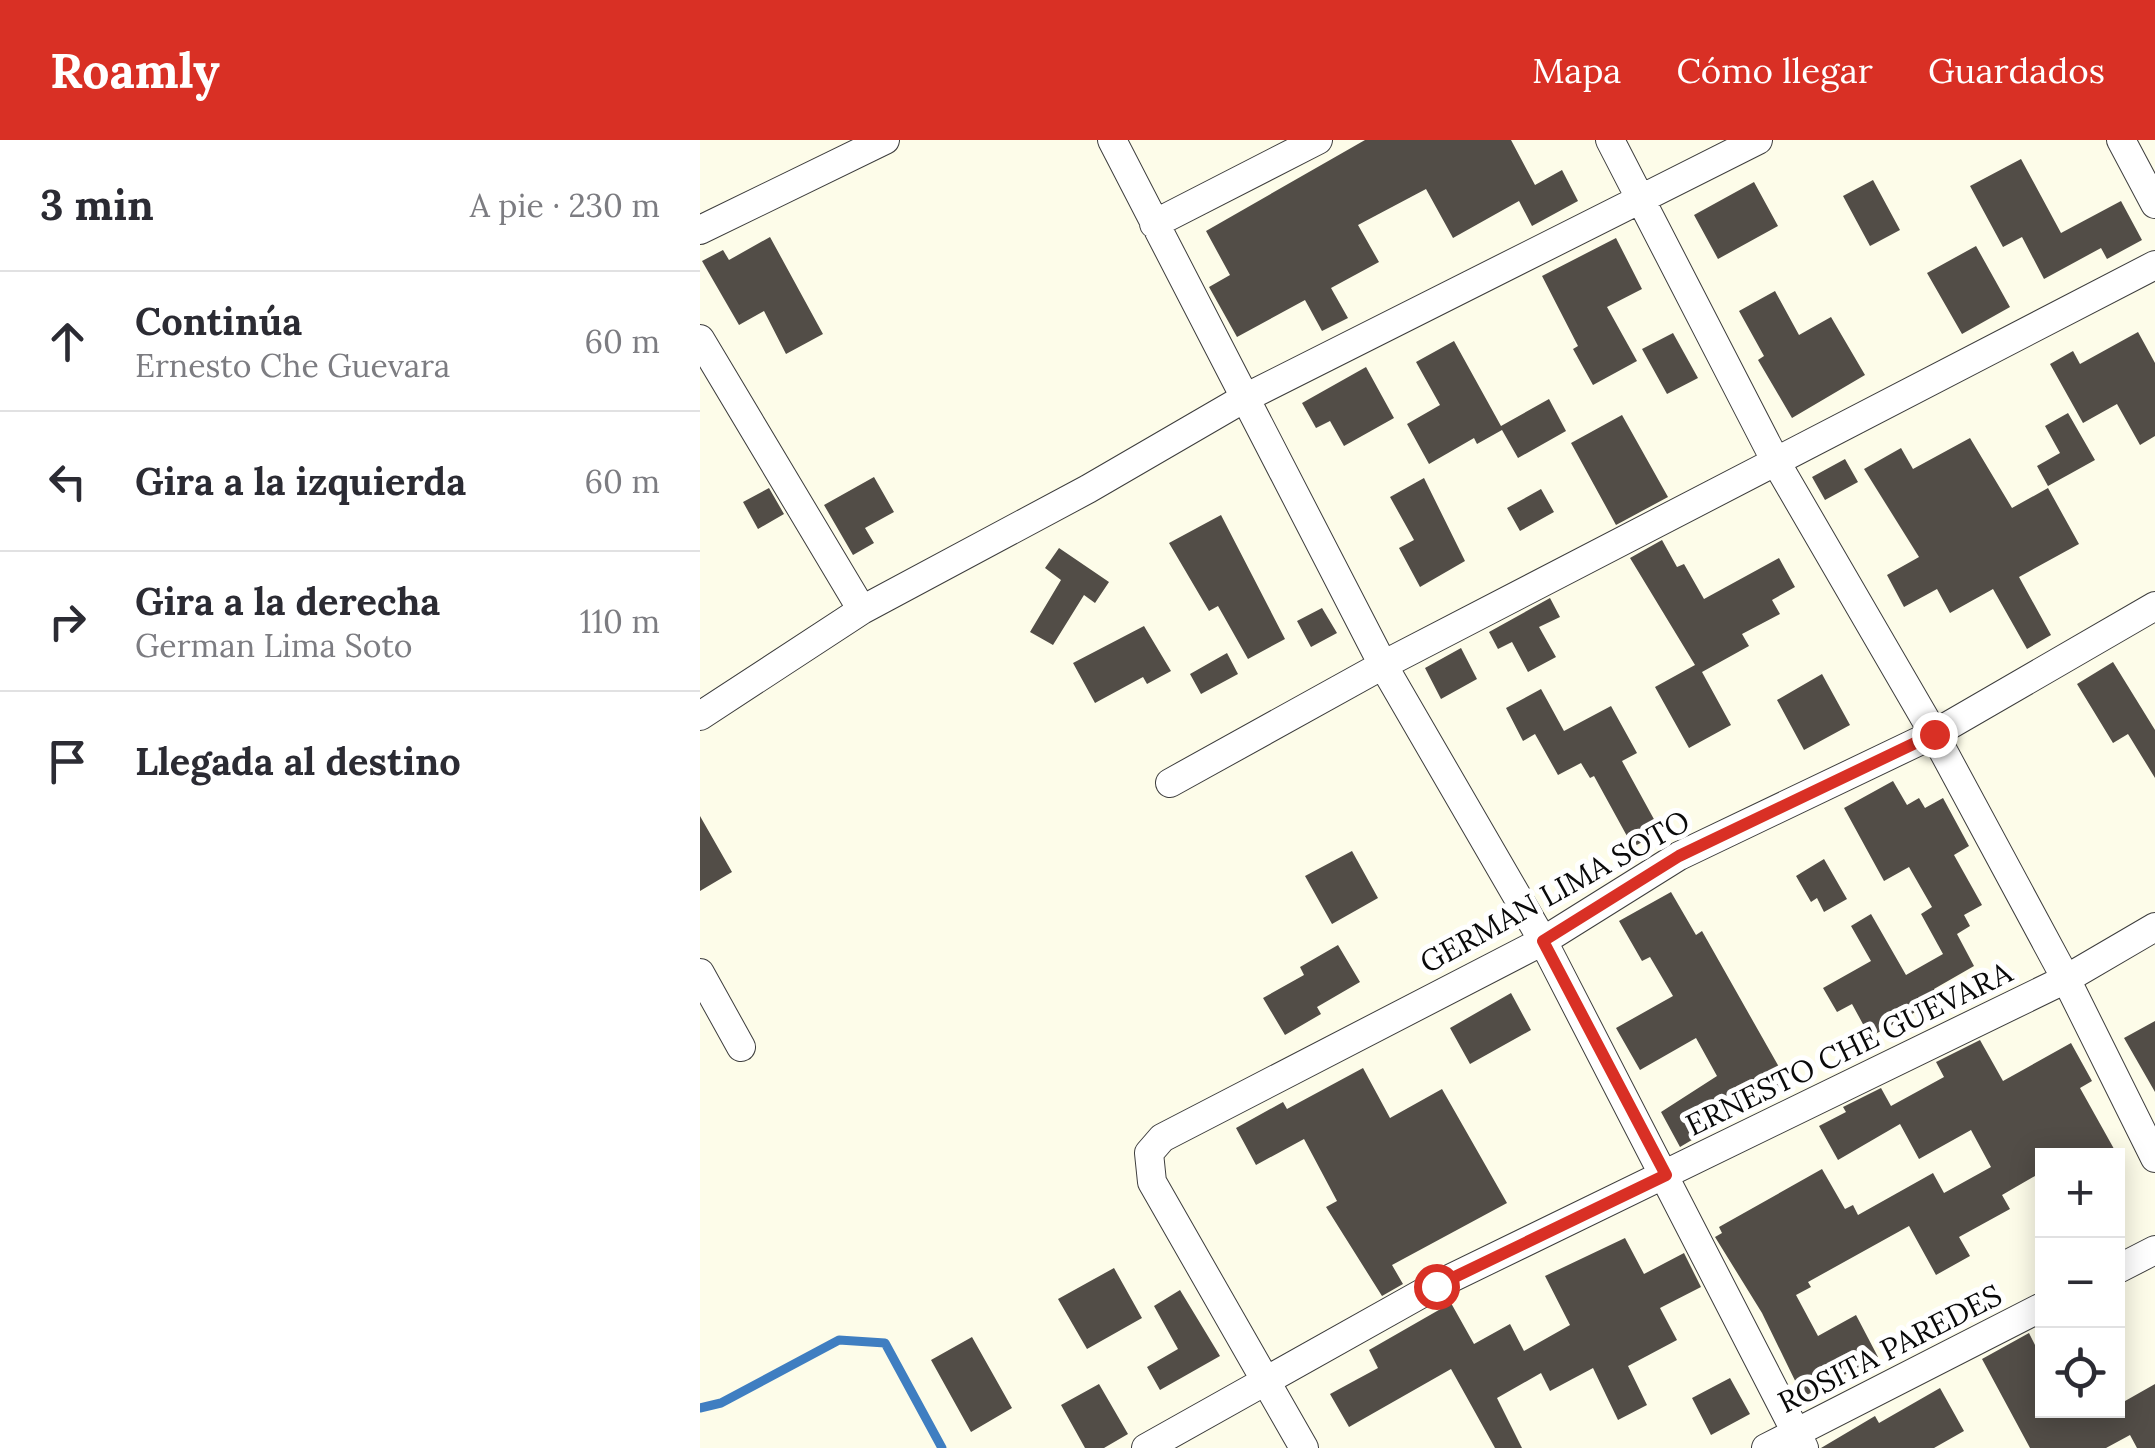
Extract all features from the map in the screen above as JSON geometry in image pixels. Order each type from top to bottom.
[{"type":"street","points":[[700,230],[886,140]]},
{"type":"street","points":[[1112,140],[1242,400],[1383,666],[1543,941],[1800,1441]]},
{"type":"street","points":[[1154,224],[1318,140]]},
{"type":"street","points":[[1610,140],[1776,462],[1934,734],[2066,979],[2155,1158]]},
{"type":"street","points":[[700,716],[862,610],[1088,489],[1242,400],[1758,140]]},
{"type":"street","points":[[2121,140],[2155,204]]},
{"type":"street","points":[[1170,783],[1383,666],[2155,265]]},
{"type":"street","points":[[700,339],[862,610]]},
{"type":"street","name":"GERMAN LIMA SOTO","points":[[1268,1378],[1152,1182],[1149,1153],[1162,1138],[1543,941],[1679,856],[1934,734],[2155,606]]},
{"type":"street","name":"ERNESTO CHE GUEVARA","points":[[1146,1448],[1436,1286],[1858,1077],[2066,979],[2155,927]]},
{"type":"street","points":[[700,973],[741,1047]]},
{"type":"street","points":[[2125,1265],[2155,1250]]},
{"type":"street","name":"ROSITA PAREDES","points":[[1766,1448],[1800,1441],[2035,1311]]},
{"type":"street","points":[[1268,1378],[1304,1448]]},
{"type":"building","points":[[1365,140],[1511,140],[1535,185],[1562,170],[1578,201],[1532,226],[1519,201],[1453,238],[1426,189],[1358,225],[1379,262],[1331,288],[1348,318],[1322,331],[1305,300],[1237,337],[1209,287],[1230,275],[1206,231]]},
{"type":"building","points":[[2021,159],[2061,233],[2121,201],[2142,240],[2107,259],[2101,248],[2044,279],[2022,237],[2003,247],[1970,186]]},
{"type":"building","points":[[1873,180],[1900,230],[1870,246],[1843,196]]},
{"type":"building","points":[[1754,182],[1778,226],[1718,259],[1694,215]]},
{"type":"building","points":[[770,237],[823,334],[786,354],[764,311],[739,325],[702,261],[723,250],[729,260]]},
{"type":"building","points":[[1616,238],[1642,289],[1607,307],[1637,361],[1593,385],[1542,276]]},
{"type":"building","points":[[1976,246],[2010,307],[1962,334],[1927,273]]},
{"type":"building","points":[[1775,291],[1799,335],[1831,317],[1865,375],[1792,418],[1758,360],[1764,356],[1739,311]]},
{"type":"building","points":[[2138,332],[2155,363],[2155,436],[2140,445],[2117,404],[2083,423],[2050,364],[2073,351],[2080,364]]},
{"type":"building","points":[[1673,333],[1698,378],[1667,394],[1642,349]]},
{"type":"building","points":[[1454,341],[1501,426],[1549,399],[1566,431],[1518,458],[1502,430],[1477,444],[1474,438],[1429,464],[1407,424],[1440,405],[1416,362]]},
{"type":"building","points":[[1366,367],[1394,418],[1344,446],[1330,421],[1316,428],[1302,403]]},
{"type":"building","points":[[2068,413],[2095,460],[2048,486],[2037,466],[2060,453],[2045,426]]},
{"type":"building","points":[[1622,415],[1668,497],[1616,525],[1571,443]]},
{"type":"building","points":[[1970,438],[2012,508],[2048,488],[2079,544],[2019,577],[2051,635],[2027,649],[1993,589],[1950,613],[1937,589],[1904,607],[1887,575],[1919,557],[1864,469],[1901,448],[1913,469]]},
{"type":"building","points":[[1845,459],[1858,482],[1825,500],[1812,477]]},
{"type":"building","points":[[874,477],[894,512],[865,528],[874,543],[853,555],[824,505]]},
{"type":"building","points":[[1424,478],[1465,561],[1420,587],[1399,548],[1414,540],[1390,497]]},
{"type":"building","points":[[769,488],[784,514],[758,529],[743,502]]},
{"type":"building","points":[[1541,489],[1554,512],[1520,531],[1507,508]]},
{"type":"building","points":[[1221,515],[1285,639],[1248,659],[1218,606],[1209,611],[1169,543]]},
{"type":"building","points":[[1662,540],[1677,567],[1684,564],[1704,599],[1779,558],[1795,587],[1772,600],[1780,614],[1742,634],[1749,646],[1702,672],[1731,725],[1689,748],[1655,687],[1695,665],[1630,558]]},
{"type":"building","points":[[1059,548],[1109,582],[1095,603],[1084,595],[1053,645],[1030,632],[1061,580],[1045,568]]},
{"type":"building","points":[[1550,598],[1560,617],[1539,627],[1556,657],[1528,672],[1512,642],[1498,649],[1489,632]]},
{"type":"building","points":[[1322,608],[1337,633],[1311,647],[1297,621]]},
{"type":"building","points":[[1144,626],[1171,671],[1147,684],[1143,677],[1095,703],[1073,663]]},
{"type":"building","points":[[1461,648],[1477,679],[1441,699],[1425,668]]},
{"type":"building","points":[[1227,653],[1238,674],[1201,694],[1190,674]]},
{"type":"building","points":[[2113,662],[2155,730],[2155,778],[2128,734],[2113,743],[2077,684]]},
{"type":"building","points":[[1822,674],[1850,725],[1804,750],[1777,700]]},
{"type":"building","points":[[1541,689],[1564,731],[1611,706],[1637,753],[1622,761],[1661,832],[1633,847],[1594,776],[1590,778],[1581,763],[1558,775],[1535,734],[1523,741],[1506,708]]},
{"type":"building","points":[[1893,781],[1907,805],[1919,798],[1925,808],[1943,798],[1969,846],[1954,855],[1982,905],[1964,915],[1970,926],[1957,934],[1974,966],[1934,989],[1939,999],[1870,1037],[1852,1004],[1837,1012],[1823,988],[1871,961],[1851,926],[1871,914],[1906,975],[1943,954],[1921,914],[1932,907],[1909,867],[1884,881],[1844,808]]},
{"type":"building","points":[[700,816],[732,872],[700,891]]},
{"type":"building","points":[[1352,851],[1378,898],[1332,924],[1305,876]]},
{"type":"building","points":[[1824,859],[1847,899],[1824,912],[1817,898],[1811,902],[1796,876]]},
{"type":"building","points":[[1671,892],[1696,935],[1702,931],[1788,1083],[1680,1147],[1661,1112],[1717,1076],[1696,1038],[1640,1070],[1616,1028],[1673,996],[1650,957],[1642,961],[1619,921]]},
{"type":"building","points":[[1338,945],[1360,982],[1317,1007],[1321,1014],[1285,1035],[1263,998],[1304,975],[1300,967]]},
{"type":"building","points":[[1511,993],[1531,1030],[1470,1064],[1450,1028]]},
{"type":"building","points":[[2155,1021],[2155,1092],[2124,1038]]},
{"type":"building","points":[[1980,1040],[2003,1081],[2071,1043],[2092,1081],[2080,1088],[2114,1148],[2035,1148],[2035,1176],[2002,1195],[2010,1209],[1959,1237],[1970,1256],[1936,1275],[1909,1226],[1808,1282],[1811,1287],[1796,1295],[1818,1336],[1856,1315],[1878,1357],[1803,1397],[1762,1313],[1715,1237],[1722,1233],[1719,1227],[1822,1169],[1845,1209],[1853,1205],[1858,1215],[1933,1173],[1944,1193],[1991,1167],[1971,1130],[1919,1159],[1900,1124],[1838,1160],[1819,1126],[1846,1112],[1843,1107],[1881,1088],[1891,1106],[1944,1077],[1936,1062]]},
{"type":"building","points":[[1363,1068],[1390,1118],[1442,1089],[1507,1203],[1392,1265],[1403,1284],[1382,1296],[1326,1207],[1337,1201],[1304,1139],[1256,1165],[1236,1128],[1283,1102],[1287,1109]]},
{"type":"building","points":[[1625,1238],[1644,1274],[1684,1253],[1701,1287],[1660,1308],[1677,1340],[1628,1366],[1647,1405],[1618,1420],[1593,1368],[1550,1391],[1541,1373],[1497,1398],[1522,1448],[1495,1448],[1451,1369],[1349,1427],[1330,1394],[1378,1368],[1369,1350],[1451,1303],[1474,1344],[1510,1324],[1524,1351],[1570,1325],[1545,1276]]},
{"type":"building","points":[[1114,1268],[1142,1318],[1087,1349],[1058,1299]]},
{"type":"building","points":[[1180,1290],[1220,1356],[1160,1390],[1147,1367],[1178,1349],[1154,1306]]},
{"type":"building","points":[[2029,1333],[2035,1345],[2035,1418],[2125,1418],[2125,1401],[2155,1384],[2155,1448],[2137,1448],[2130,1435],[2106,1448],[2030,1448],[1982,1359]]},
{"type":"building","points":[[972,1337],[1012,1408],[971,1432],[931,1360]]},
{"type":"building","points":[[1730,1378],[1750,1414],[1711,1435],[1692,1398]]},
{"type":"building","points":[[1099,1384],[1128,1434],[1104,1448],[1085,1448],[1061,1405]]},
{"type":"building","points":[[1940,1388],[1964,1431],[1934,1448],[1821,1448],[1875,1416],[1879,1423]]},
{"type":"waterway","points":[[700,1408],[721,1403],[839,1340],[885,1343],[942,1448]]},
{"type":"route","points":[[1436,1286],[1666,1175],[1543,941],[1679,856],[1934,734]]}]
